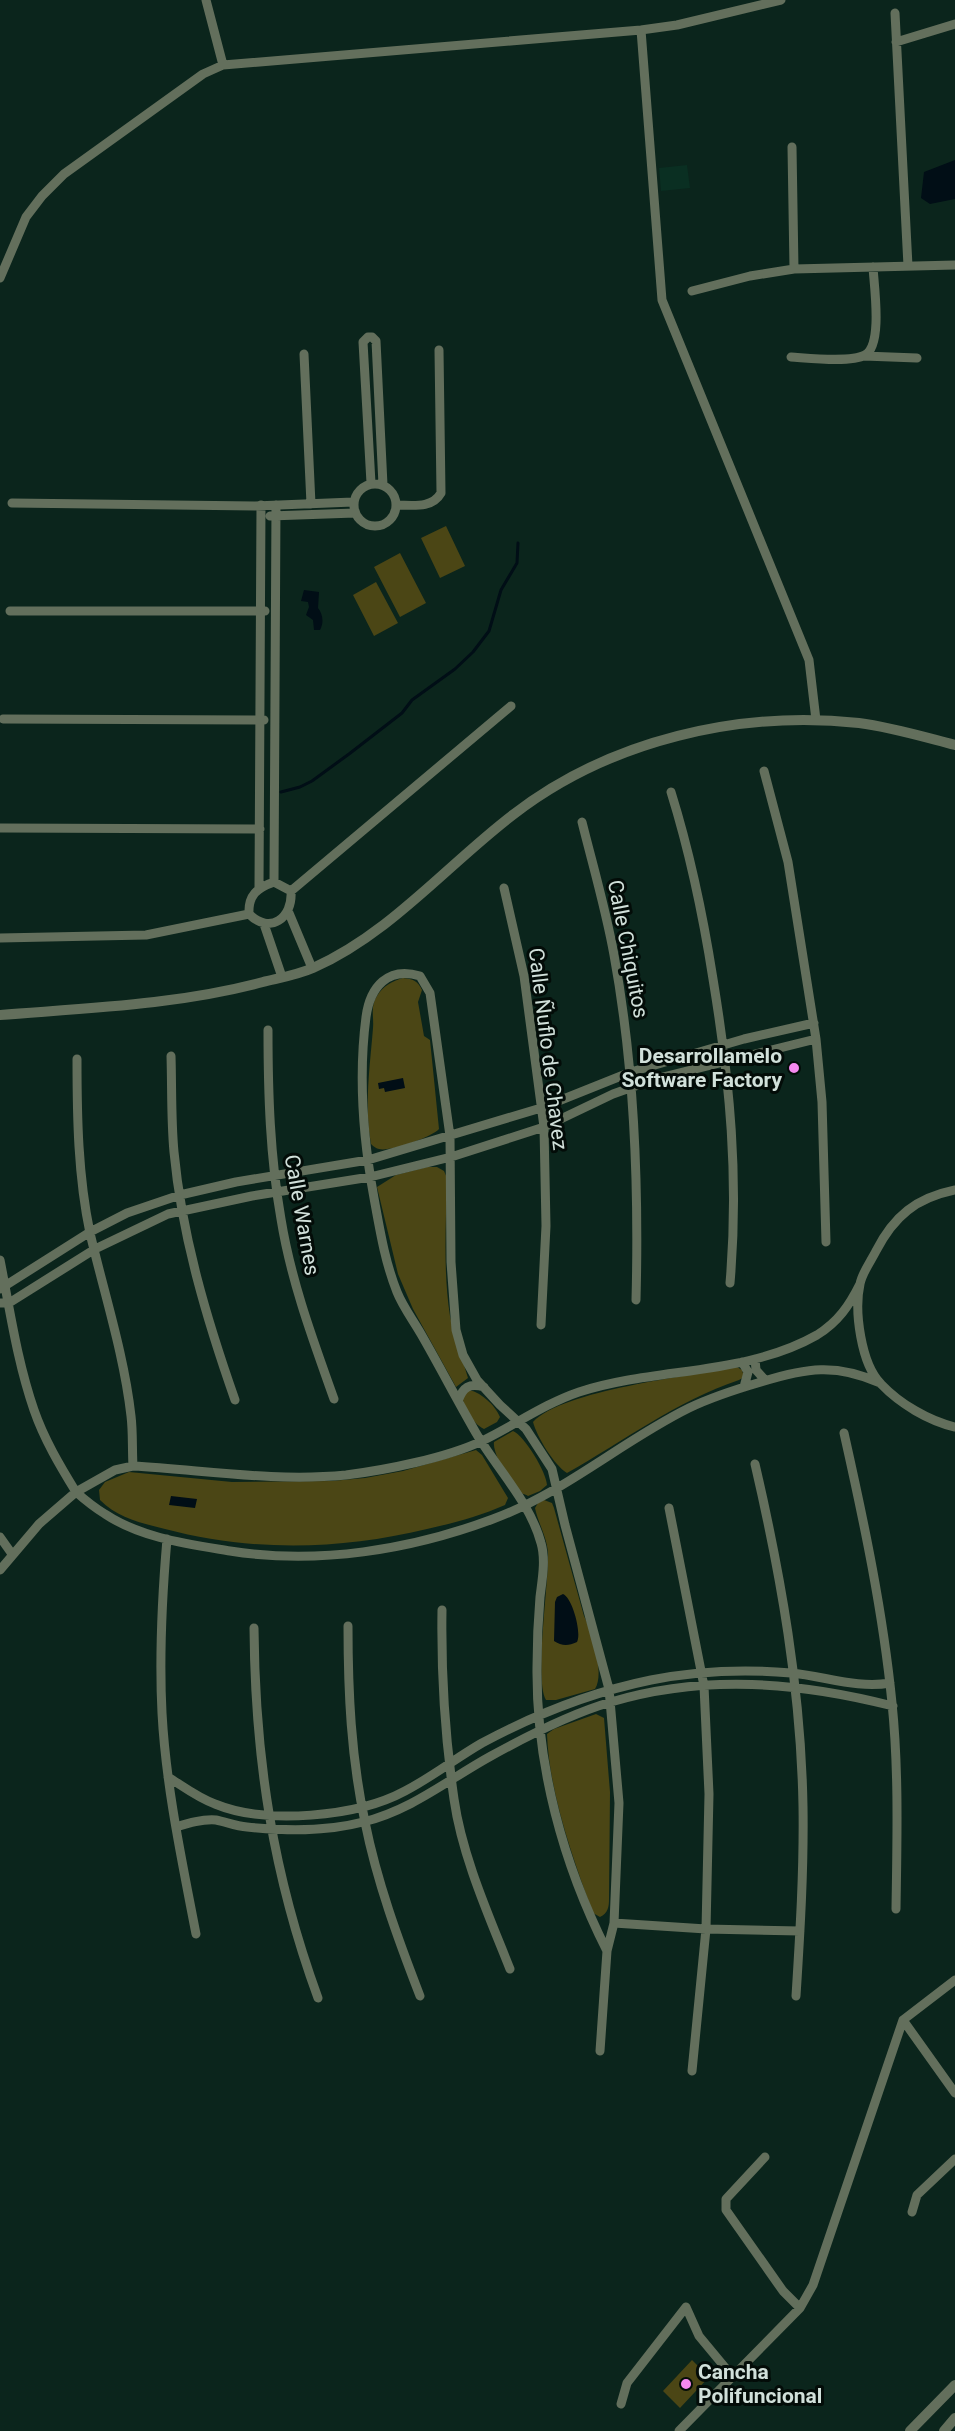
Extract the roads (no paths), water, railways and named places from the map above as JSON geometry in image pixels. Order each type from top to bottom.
[{"type":"street","points":[[206,0],[223,65]]},
{"type":"street","points":[[0,278],[26,217],[42,196],[64,174],[203,74],[223,65],[641,30],[677,25],[781,0]]},
{"type":"street","points":[[895,13],[908,266]]},
{"type":"street","points":[[896,42],[955,24]]},
{"type":"street","points":[[641,30],[662,300],[809,660],[816,720]]},
{"type":"street","points":[[792,147],[794,268]]},
{"type":"street","points":[[692,291],[750,276],[794,268],[955,265]]},
{"type":"street","points":[[864,356],[874,344],[876,336],[873,267]]},
{"type":"street","points":[[371,483],[363,342],[368,337],[372,337],[376,342],[383,485]]},
{"type":"street","points":[[874,344],[881,358]]},
{"type":"street","points":[[396,505],[429,504],[441,493],[439,350]]},
{"type":"street","points":[[304,354],[311,504]]},
{"type":"street","points":[[791,357],[917,358]]},
{"type":"street","points":[[371,483],[390,489],[396,505],[390,520],[375,526],[366,525],[355,513],[353,502],[359,490],[371,483]]},
{"type":"street","points":[[12,503],[258,506],[353,502]]},
{"type":"street","points":[[274,882],[276,505]]},
{"type":"street","points":[[258,506],[262,516],[259,887]]},
{"type":"street","points":[[262,516],[355,513]]},
{"type":"street","points":[[10,611],[276,611]]},
{"type":"street","points":[[291,891],[510,706]]},
{"type":"street","points":[[3,719],[275,720]]},
{"type":"street","points":[[0,1015],[220,994],[312,968],[370,935],[515,813],[568,779],[621,754],[674,738],[727,726],[816,720],[861,724],[955,745]]},
{"type":"street","points":[[764,771],[788,862],[814,1023],[824,1123],[826,1242]]},
{"type":"street","points":[[671,792],[693,872],[706,934],[726,1061],[735,1176],[730,1283]]},
{"type":"street","name":"Calle Chiquitos","points":[[582,822],[615,957],[633,1088],[637,1177],[636,1300]]},
{"type":"street","points":[[1,828],[260,829]]},
{"type":"street","points":[[289,913],[276,921],[264,924],[257,922],[249,914],[249,905],[253,894],[259,887],[274,882],[291,891]]},
{"type":"street","name":"Calle Ñuflo de Chavez","points":[[504,888],[524,976],[544,1127],[546,1226],[542,1325]]},
{"type":"street","points":[[291,891],[292,902],[289,913],[312,968]]},
{"type":"street","points":[[0,938],[146,934],[249,914]]},
{"type":"street","points":[[264,924],[282,977]]},
{"type":"street","points":[[600,2051],[607,1951],[614,1923],[619,1803],[609,1689],[552,1468],[526,1429],[477,1380],[463,1355],[456,1330],[451,1262],[450,1136],[430,993],[420,976],[406,972],[390,976],[376,987],[368,1003],[362,1044],[361,1088],[368,1160],[386,1261],[399,1296],[481,1441],[524,1505],[542,1546],[537,1670],[540,1731],[562,1840],[585,1906],[607,1951]]},
{"type":"street","points":[[3,1288],[90,1232],[127,1214],[180,1195],[236,1182],[368,1160],[541,1108],[631,1072],[814,1023]]},
{"type":"street","name":"Calle Warnes","points":[[268,1030],[268,1097],[274,1177],[289,1258],[300,1299],[334,1400]]},
{"type":"street","points":[[5,1303],[95,1249],[139,1226],[183,1209],[370,1177],[451,1157],[544,1127],[655,1079],[816,1039]]},
{"type":"street","points":[[171,1056],[174,1152],[180,1195],[198,1282],[235,1400]]},
{"type":"street","points":[[77,1059],[78,1129],[90,1232],[127,1389],[131,1417],[133,1466]]},
{"type":"street","points":[[0,1570],[39,1524],[76,1492],[115,1470],[133,1466],[272,1477],[345,1475],[416,1462],[481,1441],[554,1402],[609,1384],[742,1362],[806,1339],[831,1325],[849,1306],[885,1234],[898,1217],[933,1195],[955,1190]]},
{"type":"street","points":[[0,1260],[5,1303],[34,1411],[54,1455],[76,1492],[105,1515],[128,1526],[167,1539],[246,1553],[302,1556],[358,1553],[434,1538],[494,1519],[557,1489],[654,1427],[690,1407],[744,1387],[801,1370],[839,1370],[865,1377],[880,1383],[912,1408],[940,1424],[955,1427]]},
{"type":"street","points":[[860,1284],[859,1328],[868,1361],[880,1383]]},
{"type":"street","points":[[755,1359],[756,1370],[765,1380]]},
{"type":"street","points":[[742,1362],[748,1372],[744,1387]]},
{"type":"street","points":[[458,1401],[462,1390],[468,1386],[474,1384],[484,1387]]},
{"type":"street","points":[[844,1433],[868,1541],[890,1683],[896,1782],[896,1909]]},
{"type":"street","points":[[755,1464],[775,1551],[795,1686],[803,1805],[796,1996]]},
{"type":"street","points":[[669,1508],[704,1686],[709,1794],[706,1929],[692,2071]]},
{"type":"street","points":[[0,1537],[12,1554]]},
{"type":"street","points":[[167,1539],[161,1612],[162,1715],[168,1777],[196,1934]]},
{"type":"street","points":[[442,1610],[441,1666],[445,1726],[454,1800],[470,1860],[510,1969]]},
{"type":"street","points":[[348,1626],[348,1695],[362,1807],[396,1934],[420,1996]]},
{"type":"street","points":[[254,1628],[254,1689],[258,1746],[268,1814],[281,1882],[297,1941],[318,1998]]},
{"type":"street","points":[[168,1777],[197,1797],[218,1806],[268,1814],[319,1816],[362,1807],[404,1792],[483,1743],[539,1715],[609,1689],[653,1679],[701,1673],[748,1671],[793,1674],[875,1686],[890,1683]]},
{"type":"street","points":[[176,1827],[199,1821],[215,1820],[243,1827],[321,1831],[365,1822],[410,1805],[490,1756],[540,1731],[611,1702],[656,1692],[747,1684],[795,1686],[846,1694],[892,1706]]},
{"type":"street","points":[[614,1923],[706,1929],[800,1931]]},
{"type":"street","points":[[679,2431],[800,2308],[813,2285],[903,2020],[955,1980]]},
{"type":"street","points":[[903,2020],[955,2093]]},
{"type":"street","points":[[765,2157],[726,2199],[726,2210],[783,2291],[800,2308]]},
{"type":"street","points":[[912,2212],[917,2194],[955,2158]]},
{"type":"street","points":[[621,2404],[627,2383],[686,2307],[699,2336],[733,2377]]},
{"type":"street","points":[[910,2431],[955,2385]]},
{"type":"street","points":[[944,2431],[955,2420]]},
{"type":"waterway","points":[[281,792],[312,781],[402,713],[412,700],[455,669],[473,652],[489,631],[501,590],[517,563],[518,543]]},
{"type":"place","name":"Desarrollamelo Software Factory","points":[[794,1068]]},
{"type":"place","name":"Cancha Polifuncional","points":[[686,2384]]}]
